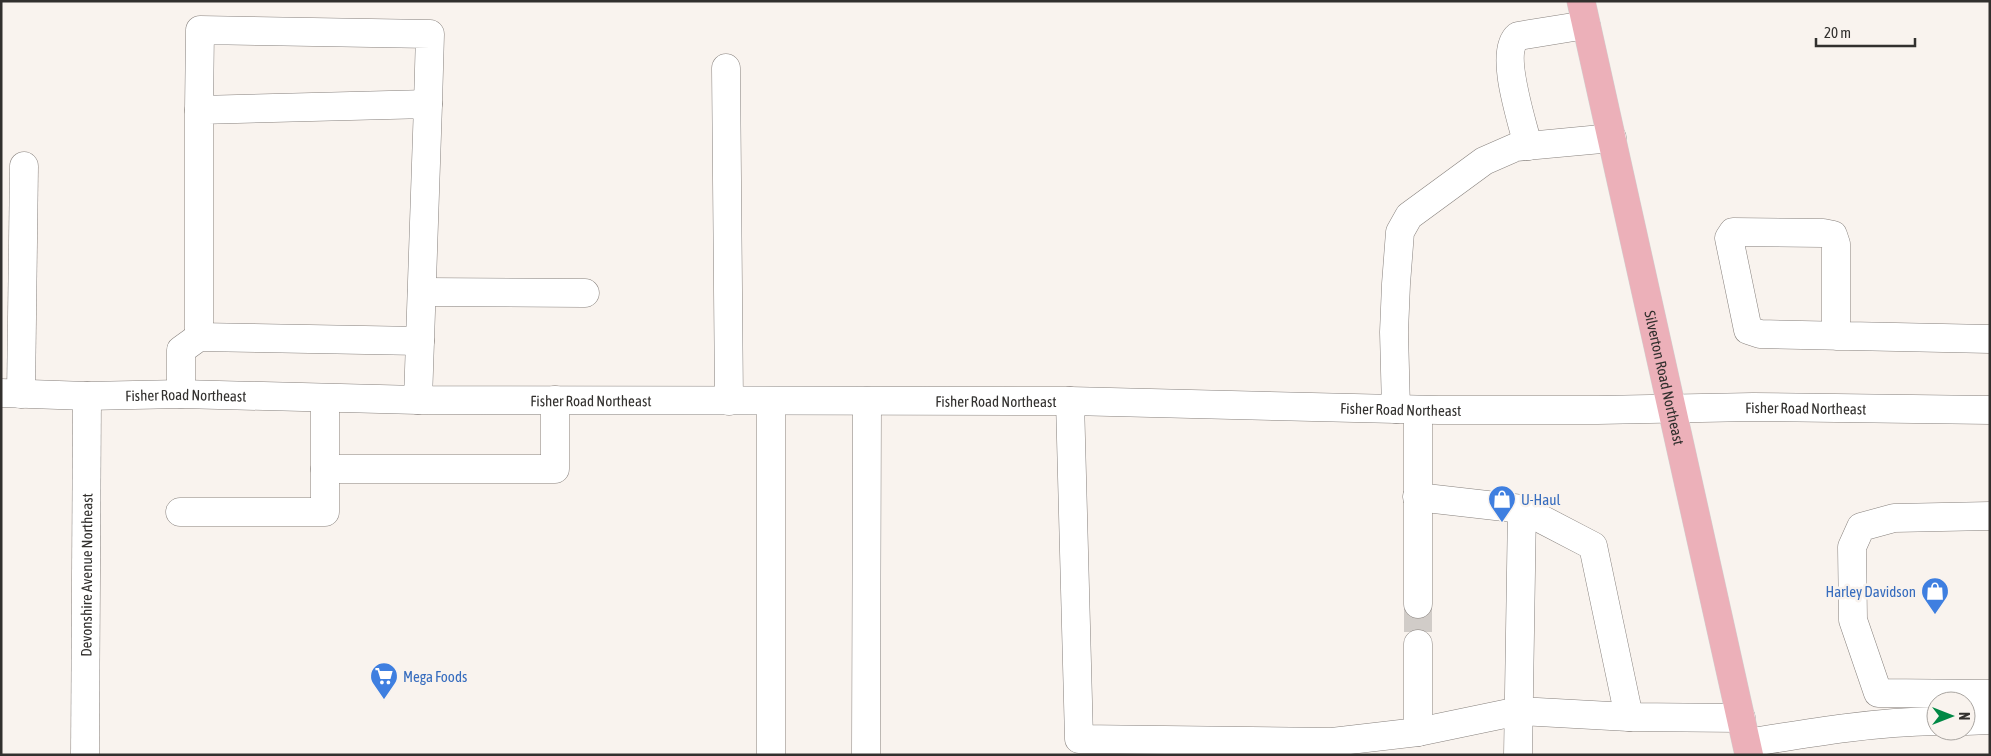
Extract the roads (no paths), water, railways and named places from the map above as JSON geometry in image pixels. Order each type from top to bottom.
[{"type":"main road","name":"Silverton Road Northeast","points":[[1583,13],[1745,739]]},
{"type":"street","points":[[1528,146],[1511,72],[1511,54],[1514,39],[1583,13]]},
{"type":"street","points":[[199,337],[200,30],[430,34],[418,400]]},
{"type":"street","points":[[726,68],[730,401]]},
{"type":"street","points":[[199,110],[428,104]]},
{"type":"street","points":[[1418,604],[1417,497],[1407,409],[1394,332],[1400,232],[1409,216],[1484,161],[1516,147],[1612,138]]},
{"type":"street","points":[[11,393],[24,166]]},
{"type":"street","points":[[1836,336],[1836,244],[1833,235],[1823,233],[1733,232],[1729,238],[1748,330],[1760,334],[1836,336],[1990,338]]},
{"type":"street","points":[[422,292],[585,293]]},
{"type":"street","points":[[181,394],[181,350],[199,337],[420,341]]},
{"type":"street","name":"Fisher Road Northeast","points":[[11,393],[87,396],[181,394],[418,400],[1070,401],[1407,409],[1765,407],[1990,410]]},
{"type":"street","name":"Devonshire Avenue Northeast","points":[[84,755],[87,396]]},
{"type":"street","points":[[180,512],[325,512],[325,399]]},
{"type":"street","points":[[325,469],[555,469],[555,400]]},
{"type":"street","points":[[771,401],[771,755]]},
{"type":"street","points":[[866,755],[867,401]]},
{"type":"street","points":[[1070,401],[1079,738],[1332,742],[1418,732],[1519,711],[1629,717],[1745,739],[1926,721]]},
{"type":"street","points":[[1417,497],[1522,509],[1593,546],[1629,717]]},
{"type":"street","points":[[1518,755],[1522,509]]},
{"type":"street","points":[[1990,516],[1894,518],[1861,526],[1852,547],[1853,620],[1878,693],[1990,694]]},
{"type":"street","points":[[1418,644],[1418,732]]},
{"type":"street","points":[[1976,721],[1990,720]]},
{"type":"tunnel","points":[[1418,604],[1418,644]]},
{"type":"place","name":"U-Haul","points":[[1502,523]]},
{"type":"place","name":"Harley Davidson","points":[[1935,615]]},
{"type":"place","name":"Mega Foods","points":[[384,700]]}]
